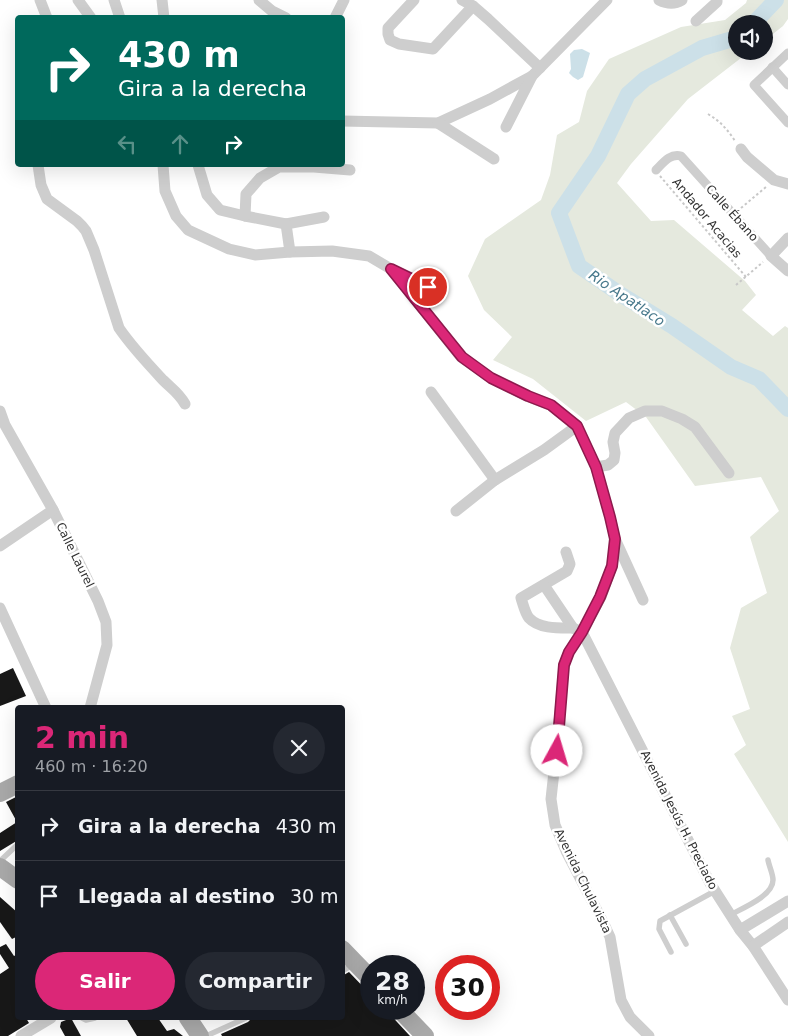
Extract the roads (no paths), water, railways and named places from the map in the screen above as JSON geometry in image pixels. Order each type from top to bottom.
[{"type":"main road","points":[[0,793],[15,786]]},
{"type":"main road","points":[[0,867],[15,878]]},
{"type":"main road","points":[[349,967],[360,973]]},
{"type":"main road","points":[[189,1020],[200,1036]]},
{"type":"main road","points":[[410,1020],[425,1036]]},
{"type":"street","points":[[40,0],[46,15]]},
{"type":"street","points":[[78,0],[89,15]]},
{"type":"street","points":[[114,0],[119,15]]},
{"type":"street","points":[[162,0],[164,15]]},
{"type":"street","points":[[259,0],[280,15]]},
{"type":"street","points":[[336,15],[344,0]]},
{"type":"street","points":[[414,0],[388,28],[390,40],[399,44],[433,49],[473,6]]},
{"type":"street","points":[[462,0],[473,6],[540,68]]},
{"type":"street","points":[[345,121],[438,123],[490,99],[532,76],[606,0]]},
{"type":"street","points":[[659,0],[667,4],[682,0]]},
{"type":"street","points":[[696,21],[717,0]]},
{"type":"street","points":[[788,53],[754,85],[788,123]]},
{"type":"street","points":[[772,67],[788,85]]},
{"type":"street","points":[[506,128],[532,76]]},
{"type":"street","points":[[438,123],[494,159]]},
{"type":"street","points":[[741,149],[747,157],[774,180],[788,184]]},
{"type":"street","name":"Calle Ébano","points":[[656,170],[671,156],[681,156],[771,256],[788,271]]},
{"type":"street","points":[[38,167],[41,185],[46,199],[77,221],[86,231],[119,328],[165,382],[178,393],[185,404]]},
{"type":"street","name":"Avenida Chulavista","points":[[163,167],[165,190],[176,216],[188,230],[229,249],[256,255],[332,251],[369,256],[391,269],[462,357],[491,378],[551,405],[577,426],[596,467],[615,539],[612,566],[600,597],[578,630],[564,665],[551,799],[556,825],[567,853],[610,937],[621,1000],[630,1016],[649,1036]]},
{"type":"street","points":[[199,167],[207,195],[220,210],[286,224],[324,217]]},
{"type":"street","points":[[245,216],[246,194],[260,178],[279,167],[350,170]]},
{"type":"street","points":[[286,224],[290,252]]},
{"type":"street","points":[[771,256],[788,238]]},
{"type":"street","points":[[391,269],[428,287]]},
{"type":"street","points":[[431,392],[494,480]]},
{"type":"street","name":"Calle Laurel","points":[[0,411],[5,425],[53,510],[98,601],[106,622],[107,645],[91,705]]},
{"type":"street","points":[[596,467],[608,465],[614,460],[613,442],[615,433],[621,424],[645,411],[662,411],[682,419],[695,428],[729,473]]},
{"type":"street","points":[[456,511],[494,480],[544,450],[577,426]]},
{"type":"street","points":[[0,546],[53,510]]},
{"type":"street","points":[[615,539],[643,600]]},
{"type":"street","points":[[566,552],[570,564],[567,572],[521,598],[528,617],[537,623],[553,628],[578,630]]},
{"type":"street","name":"Avenida Jesús H. Preciado","points":[[544,585],[578,630],[710,883],[788,1000]]},
{"type":"street","points":[[0,608],[45,705]]},
{"type":"street","points":[[740,930],[788,901]]},
{"type":"street","points":[[752,946],[788,922]]},
{"type":"street","points":[[21,1036],[49,1020]]},
{"type":"lane","points":[[0,861],[15,847]]},
{"type":"lane","points":[[730,915],[764,896],[770,890],[773,881],[768,860]]},
{"type":"lane","points":[[671,952],[659,929],[660,921],[716,891]]},
{"type":"lane","points":[[670,915],[686,944]]},
{"type":"lane","points":[[206,1036],[241,1020]]},
{"type":"waterway","name":"Rio Apatlaco","points":[[762,15],[776,0]]},
{"type":"waterway","name":"Rio Apatlaco","points":[[728,40],[702,48],[645,79],[628,94],[598,156],[559,213],[579,266],[731,367],[759,379],[788,409]]}]
